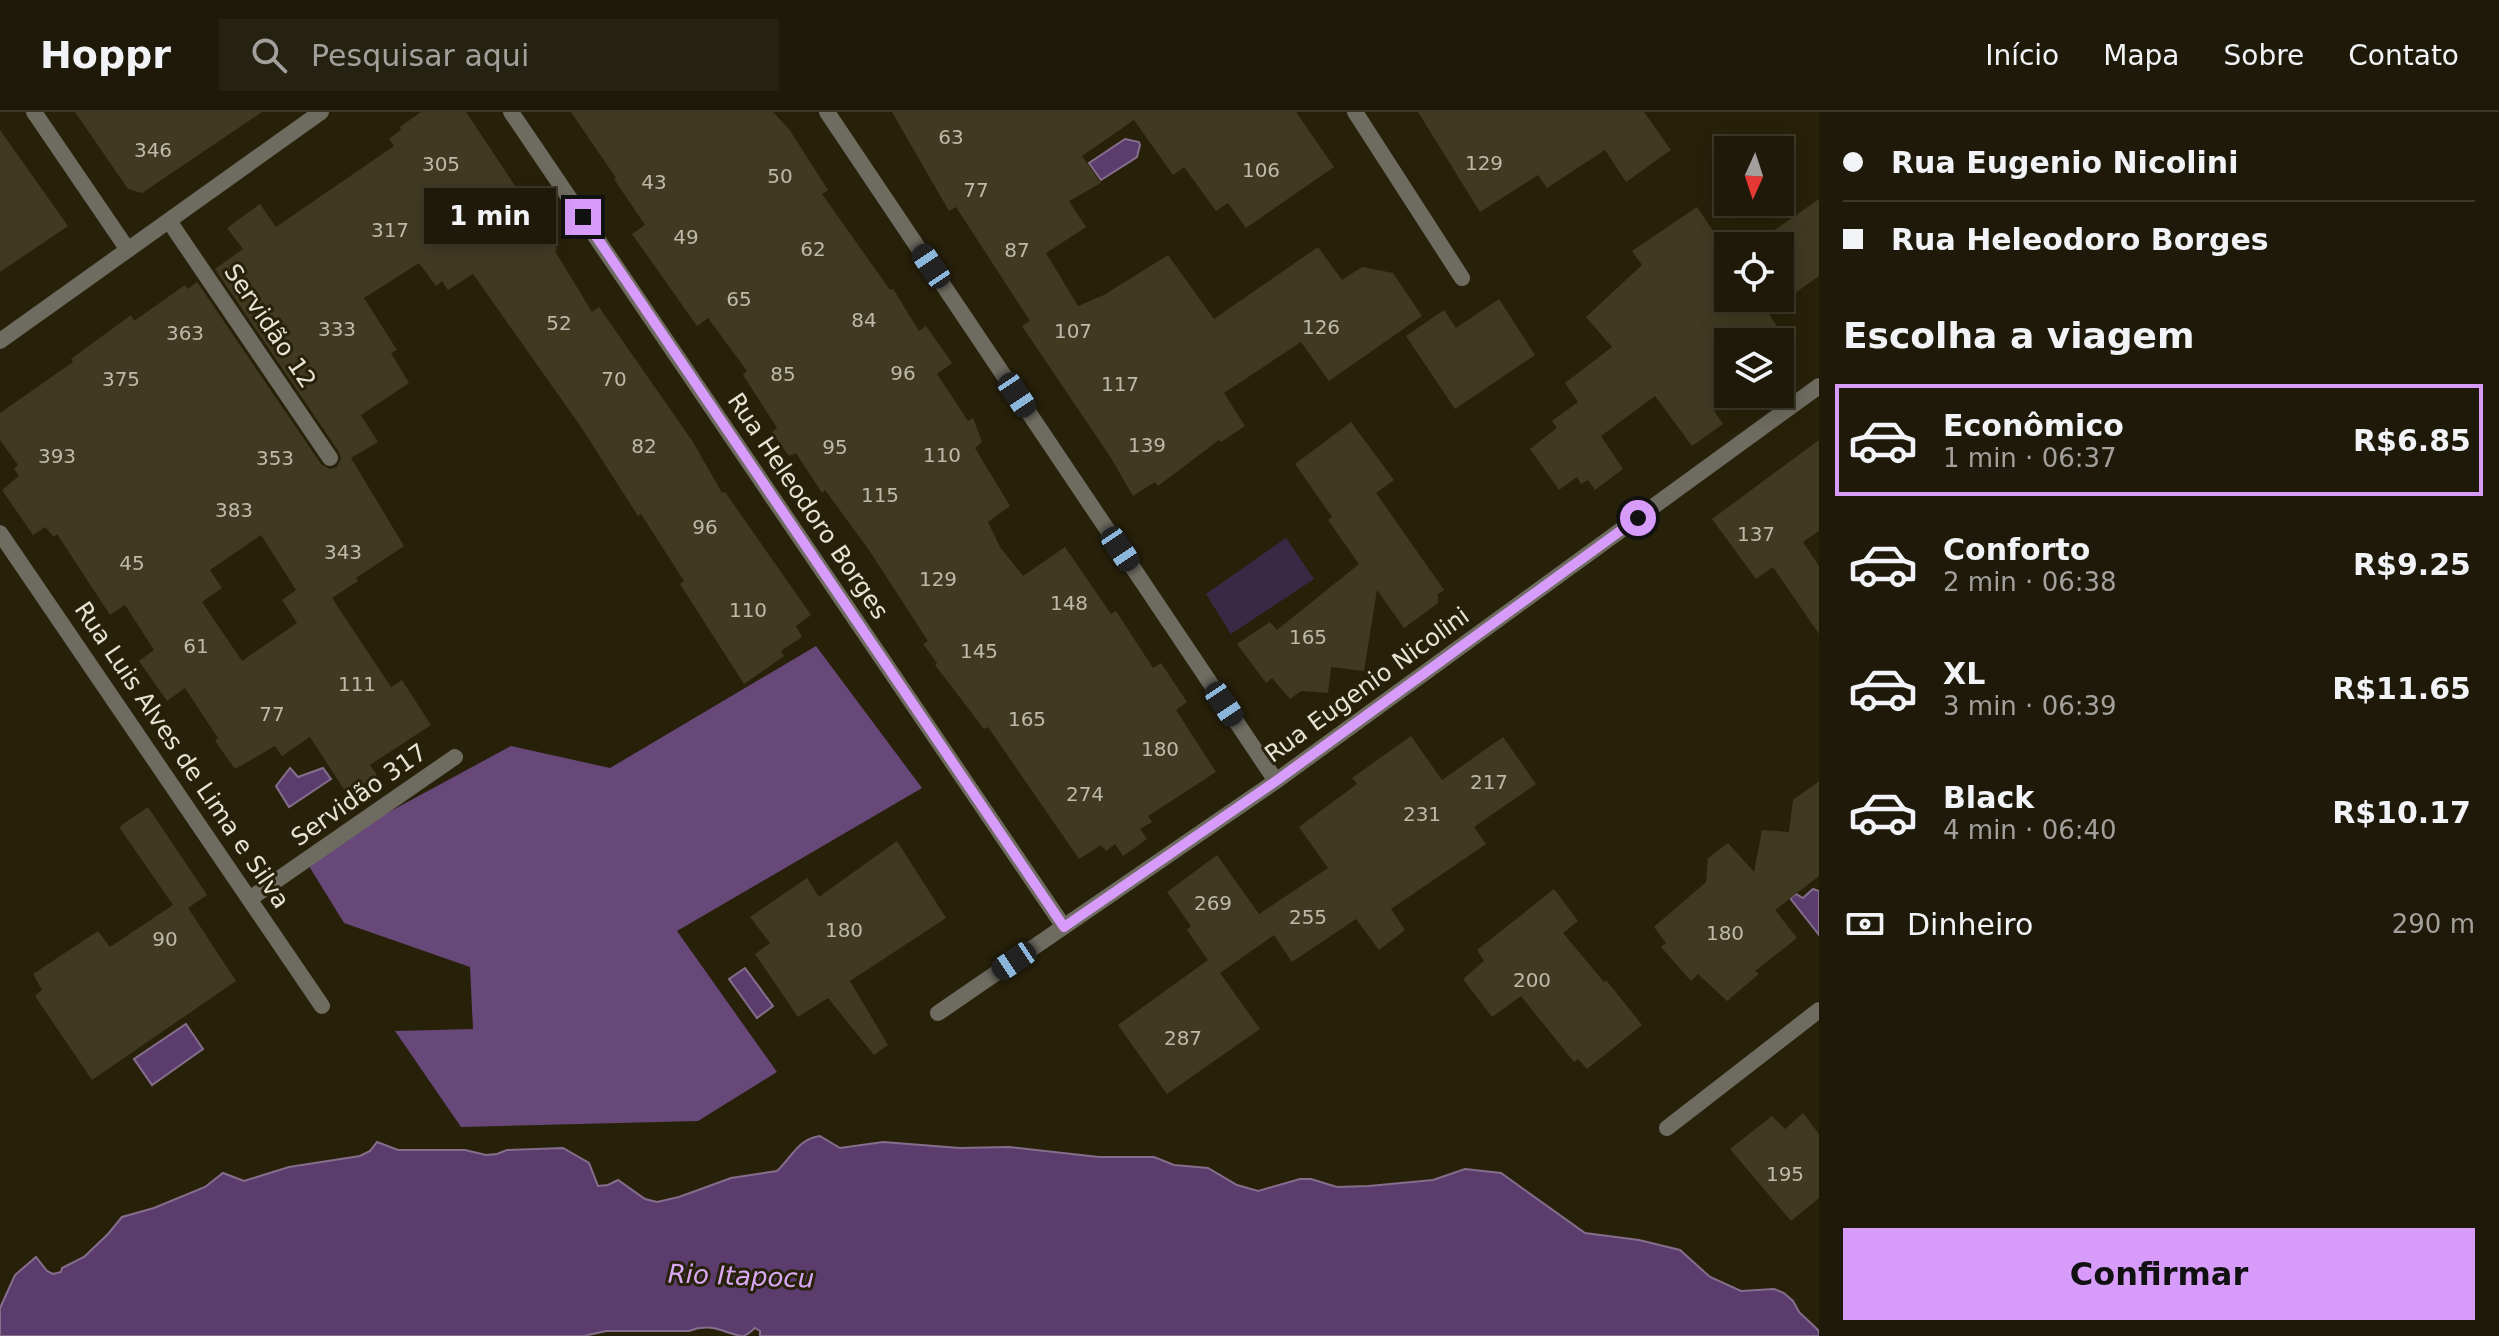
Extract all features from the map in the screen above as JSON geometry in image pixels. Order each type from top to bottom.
[{"type":"street","points":[[34,112],[128,250]]},
{"type":"street","points":[[0,341],[321,112]]},
{"type":"street","name":"Rua Heleodoro Borges","points":[[511,112],[1064,927]]},
{"type":"street","points":[[827,112],[1276,781]]},
{"type":"street","points":[[1355,112],[1462,278]]},
{"type":"street","name":"Servidão 12","points":[[169,221],[330,458]]},
{"type":"street","name":"Rua Eugenio Nicolini","points":[[938,1013],[1276,781],[1819,386]]},
{"type":"street","name":"Rua Luis Alves de Lima e Silva","points":[[0,533],[322,1006]]},
{"type":"street","name":"Servidão 317","points":[[251,898],[455,757]]},
{"type":"street","points":[[1667,1128],[1819,1010]]},
{"type":"shaded area","points":[[1286,538],[1314,579],[1231,634],[1206,594]]},
{"type":"shaded area","points":[[816,646],[922,788],[677,931],[777,1072],[698,1121],[461,1127],[395,1031],[473,1029],[470,967],[344,923],[304,858],[511,746],[610,768]]},
{"type":"water","points":[[1125,139],[1139,142],[1137,157],[1101,180],[1089,163]]},
{"type":"water","points":[[290,768],[298,777],[323,768],[331,779],[289,807],[276,786]]},
{"type":"water","points":[[1813,889],[1819,891],[1819,935],[1790,898],[1796,894],[1803,898]]},
{"type":"water","points":[[745,968],[773,1006],[757,1018],[729,979]]},
{"type":"water","points":[[186,1024],[203,1049],[152,1085],[134,1059]]},
{"type":"water","name":"Rio Itapocu","points":[[820,1136],[840,1148],[883,1142],[960,1148],[1009,1147],[1099,1157],[1154,1157],[1174,1165],[1208,1168],[1237,1185],[1258,1191],[1300,1179],[1337,1187],[1433,1180],[1465,1169],[1501,1173],[1585,1233],[1639,1240],[1680,1250],[1710,1277],[1741,1291],[1774,1289],[1784,1293],[1819,1331],[1819,1336],[760,1336],[760,1331],[755,1328],[743,1336],[714,1328],[698,1328],[689,1331],[606,1331],[584,1336],[0,1336],[0,1308],[15,1275],[36,1257],[47,1271],[53,1274],[61,1272],[62,1268],[84,1257],[122,1217],[154,1208],[205,1187],[223,1173],[244,1181],[289,1167],[360,1156],[370,1151],[377,1142],[398,1150],[465,1150],[486,1155],[507,1150],[563,1148],[589,1163],[598,1186],[618,1180],[645,1199],[657,1202],[731,1178],[777,1171],[801,1145]]},
{"type":"building","points":[[75,112],[262,112],[142,193],[128,189]]},
{"type":"building","points":[[421,112],[466,112],[557,249],[555,251],[592,312],[599,307],[693,442],[722,493],[725,492],[811,615],[796,626],[802,637],[781,651],[784,656],[744,684],[680,584],[684,581],[641,514],[638,516],[581,427],[473,274],[448,290],[442,281],[436,286],[419,263],[364,298],[397,350],[391,353],[409,383],[361,415],[378,442],[351,458],[404,546],[332,598],[391,687],[402,680],[431,725],[370,765],[377,775],[347,794],[310,737],[282,756],[275,746],[235,769],[185,688],[167,701],[139,661],[154,650],[125,605],[110,615],[57,534],[54,537],[45,527],[33,535],[2,490],[19,476],[14,469],[18,465],[0,440],[0,413],[73,362],[71,359],[131,315],[134,321],[185,285],[188,289],[197,282],[321,464],[330,469],[337,467],[341,458],[339,452],[215,269],[243,249],[227,228],[260,204],[276,227],[394,146],[389,139],[401,130],[400,127]],"holes":[[[261,535],[296,590],[282,600],[297,623],[242,661],[202,602],[222,588],[210,570]]]},
{"type":"building","points":[[571,112],[773,112],[789,129],[828,190],[822,194],[890,290],[893,289],[919,331],[926,326],[952,363],[937,374],[968,421],[973,418],[982,442],[975,448],[1010,506],[988,522],[1000,547],[1023,576],[1065,547],[1111,614],[1116,611],[1153,668],[1161,663],[1187,702],[1176,710],[1216,772],[1148,816],[1152,822],[1140,829],[1147,839],[1123,856],[1115,844],[1106,851],[1101,845],[1079,859],[988,727],[984,729],[935,665],[937,663],[923,644],[928,641],[869,550],[825,490],[822,493],[796,453],[789,456],[772,432],[777,428],[743,375],[747,371],[708,318],[697,326],[632,234],[645,225]]},
{"type":"building","points":[[892,112],[1296,112],[1334,167],[1246,228],[1228,203],[1216,211],[1184,167],[1173,175],[1134,120],[1082,156],[1101,183],[1069,201],[1086,227],[1046,253],[1078,306],[1104,295],[1168,255],[1214,319],[1318,247],[1342,280],[1362,267],[1393,273],[1422,316],[1329,381],[1301,342],[1224,393],[1245,426],[1221,442],[1219,440],[1158,486],[1155,482],[1133,496],[1022,326],[1030,321],[956,207],[949,211]]},
{"type":"building","points":[[1418,112],[1644,112],[1671,150],[1626,182],[1605,150],[1547,188],[1538,175],[1480,212]]},
{"type":"building","points":[[0,130],[68,226],[0,272]]},
{"type":"building","points":[[1819,199],[1819,276],[1794,294],[1794,232],[1772,232]]},
{"type":"building","points":[[1697,207],[1714,232],[1714,312],[1768,312],[1778,328],[1714,328],[1714,408],[1719,408],[1714,411],[1723,424],[1692,446],[1655,396],[1601,436],[1623,469],[1595,490],[1588,480],[1581,484],[1577,477],[1559,490],[1530,449],[1557,428],[1552,421],[1578,402],[1565,383],[1612,347],[1586,317],[1642,265],[1632,251]]},
{"type":"building","points":[[1499,299],[1535,355],[1455,409],[1406,336],[1444,310],[1456,328]]},
{"type":"building","points":[[1351,422],[1394,480],[1376,493],[1444,590],[1438,594],[1438,603],[1404,628],[1377,590],[1364,671],[1331,667],[1328,693],[1301,691],[1290,699],[1272,678],[1266,683],[1237,644],[1270,622],[1277,630],[1359,564],[1328,520],[1332,517],[1295,464]]},
{"type":"building","points":[[1819,440],[1819,531],[1803,542],[1819,566],[1819,634],[1773,567],[1756,579],[1712,519]]},
{"type":"building","points":[[1411,736],[1442,780],[1503,737],[1536,784],[1474,827],[1486,844],[1391,909],[1405,930],[1379,950],[1356,919],[1292,962],[1274,935],[1220,973],[1260,1029],[1167,1094],[1118,1025],[1208,960],[1187,930],[1191,926],[1167,892],[1217,855],[1259,914],[1328,868],[1299,827],[1357,784],[1352,778]]},
{"type":"building","points":[[1819,781],[1819,876],[1775,910],[1797,938],[1755,971],[1759,974],[1727,1001],[1698,974],[1691,981],[1661,947],[1666,943],[1654,927],[1706,882],[1708,858],[1728,843],[1754,872],[1762,830],[1789,832],[1793,800]]},
{"type":"building","points":[[148,807],[207,895],[188,908],[236,981],[92,1080],[35,996],[42,990],[33,974],[98,931],[110,947],[173,905],[119,827]]},
{"type":"building","points":[[897,841],[946,918],[850,981],[888,1045],[874,1055],[828,998],[798,1017],[755,954],[770,943],[750,917],[807,878],[819,897]]},
{"type":"building","points":[[1554,889],[1578,921],[1563,933],[1642,1025],[1587,1069],[1578,1059],[1574,1062],[1521,996],[1492,1017],[1463,979],[1484,961],[1477,950]]},
{"type":"building","points":[[1803,1113],[1819,1134],[1819,1198],[1791,1221],[1730,1149],[1772,1116],[1785,1129]]},
{"type":"route","points":[[583,217],[1064,927],[1276,781],[1638,518]]}]
